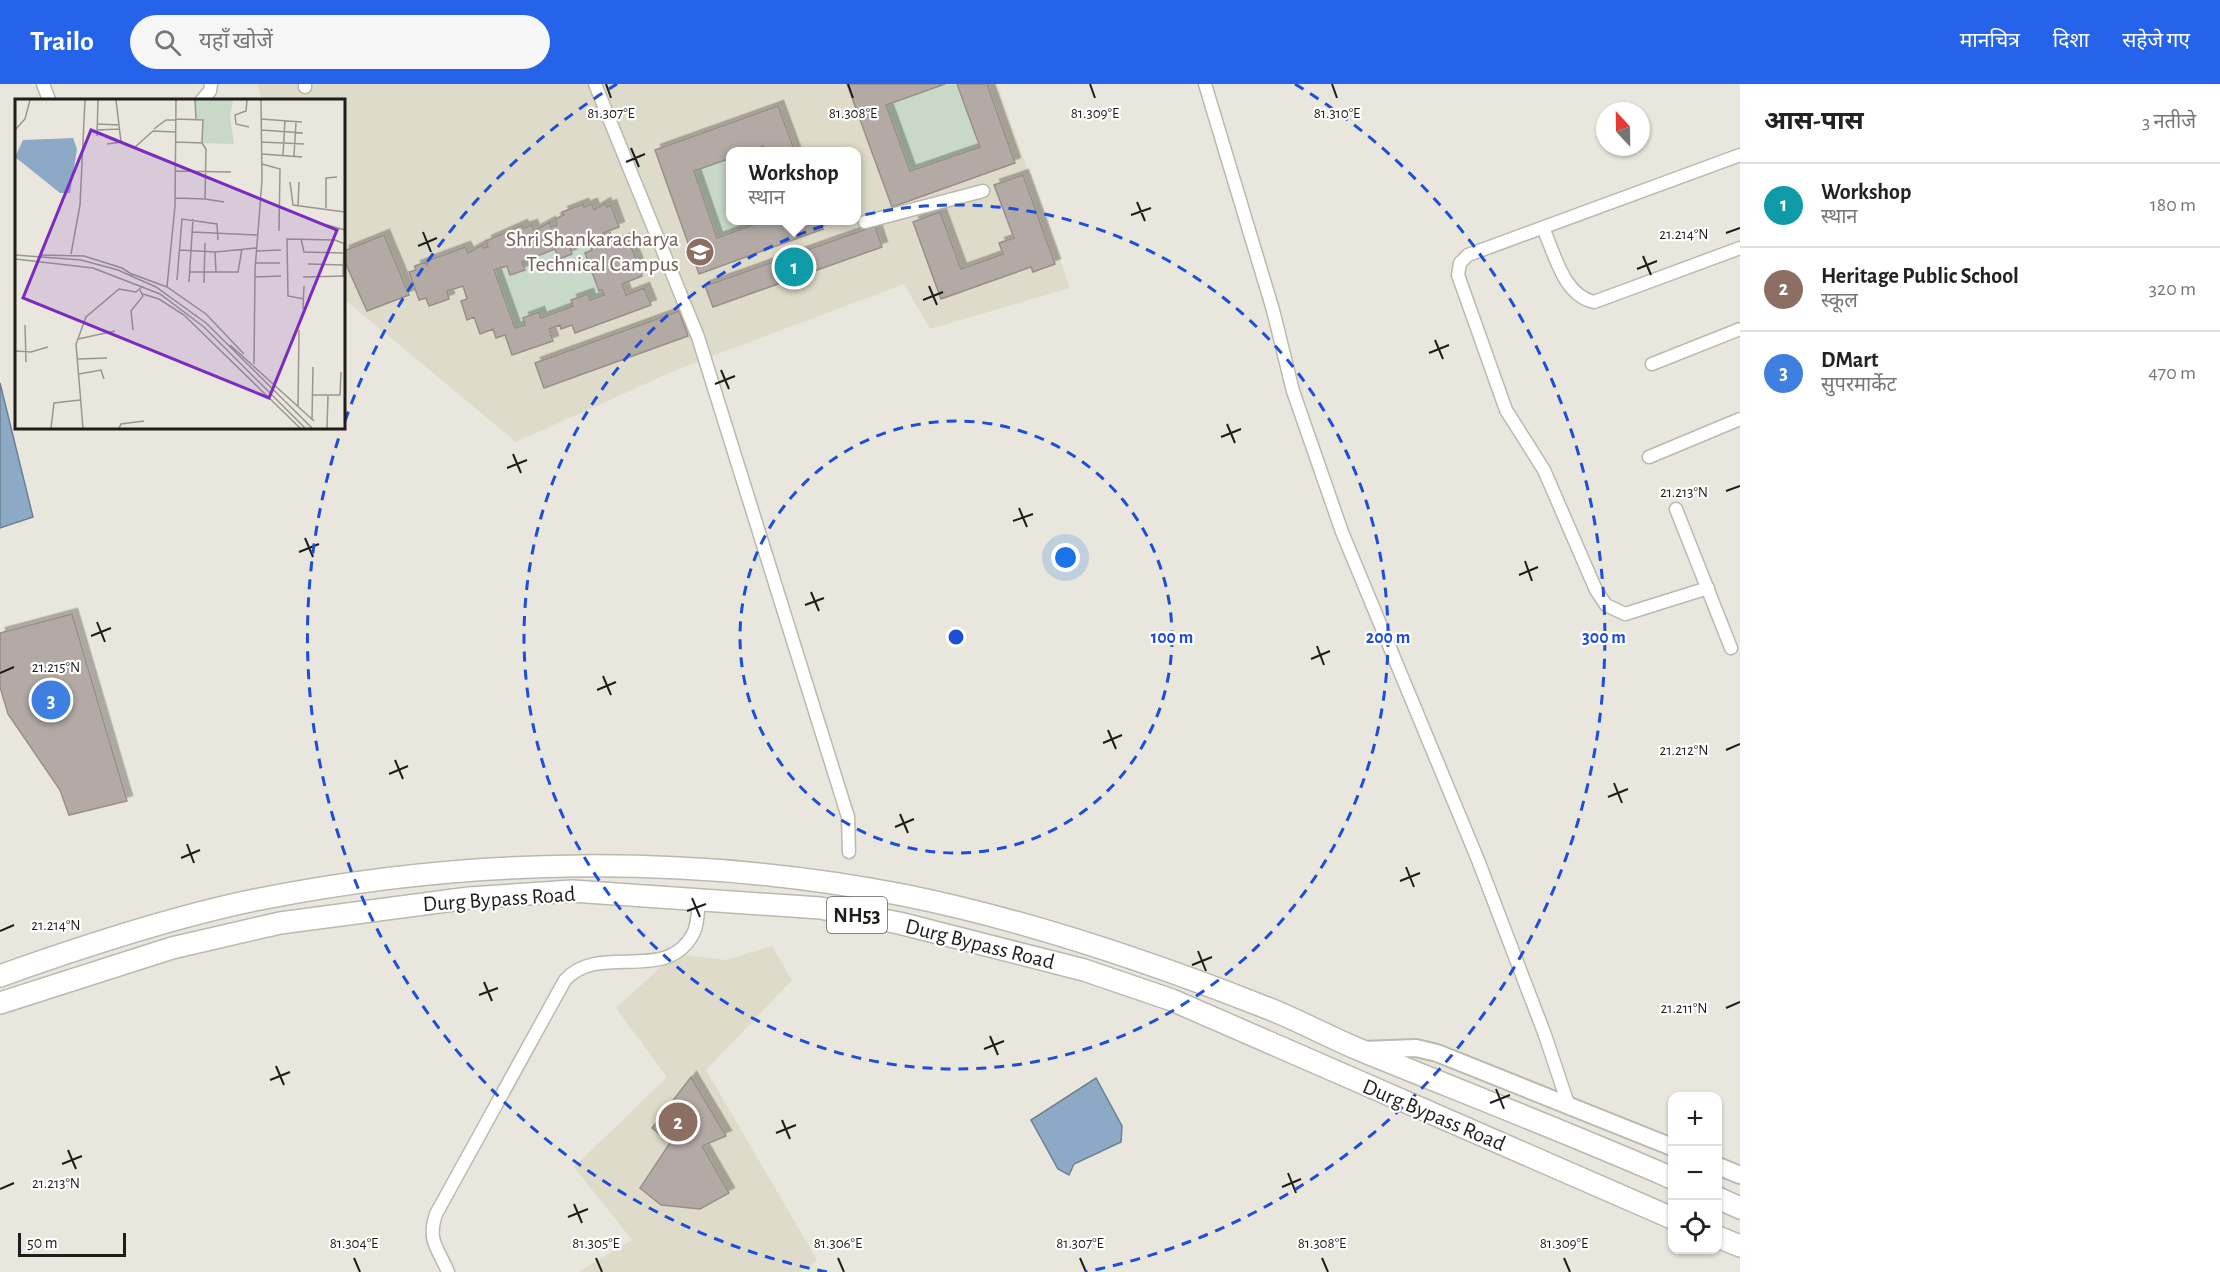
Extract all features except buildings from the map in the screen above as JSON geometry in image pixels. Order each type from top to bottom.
[{"type":"highway","name":"Durg Bypass Road","points":[[0,976],[141,931],[258,899],[375,881],[513,866],[700,869],[783,875],[906,896],[991,917],[1174,973],[1266,1007],[1361,1051],[1557,1128],[1668,1176]]},
{"type":"highway","name":"Durg Bypass Road","points":[[0,1003],[172,948],[280,923],[469,898],[572,891],[820,908],[899,923],[1084,970],[1172,1000],[1668,1216]]},
{"type":"highway","points":[[1722,1200],[1740,1208]]},
{"type":"highway","points":[[1722,1239],[1740,1246]]},
{"type":"street","points":[[43,84],[49,99]]},
{"type":"street","points":[[203,99],[210,91],[211,84]]},
{"type":"street","points":[[595,84],[698,337],[848,817],[849,852]]},
{"type":"street","points":[[1205,84],[1273,310],[1293,391],[1342,532],[1478,860],[1545,1035],[1568,1104]]},
{"type":"street","points":[[1708,588],[1625,614],[1606,605],[1596,590],[1544,470],[1506,410],[1458,275],[1460,263],[1468,255],[1740,156]]},
{"type":"street","points":[[865,222],[983,191]]},
{"type":"street","points":[[1544,228],[1569,286],[1582,299],[1594,302],[1740,248]]},
{"type":"street","points":[[1652,364],[1740,329]]},
{"type":"street","points":[[1649,457],[1740,419]]},
{"type":"street","points":[[1676,509],[1731,648]]},
{"type":"street","points":[[448,1272],[433,1242],[431,1230],[436,1214],[565,980],[574,969],[598,961],[655,962],[675,954],[694,931],[699,899]]},
{"type":"street","points":[[1361,1051],[1399,1048],[1437,1053],[1670,1146]]},
{"type":"street","points":[[1722,1168],[1740,1175]]},
{"type":"shaded area","name":"Shri Shankaracharya Technical Campus","points":[[257,84],[997,84],[1070,288],[930,329],[904,284],[683,367],[516,442],[345,300],[345,99],[262,99]]},
{"type":"shaded area","points":[[772,946],[792,980],[706,1070],[817,1260],[799,1272],[578,1272],[632,1240],[574,1167],[667,1077],[616,1008],[675,954],[726,960]]},
{"type":"green space","points":[[945,84],[957,84],[980,147],[910,171],[886,105]]},
{"type":"green space","points":[[726,160],[726,225],[754,225],[717,238],[694,171]]},
{"type":"green space","points":[[589,241],[592,250],[585,253],[599,290],[602,290],[604,295],[590,300],[588,294],[558,312],[523,318],[525,325],[515,328],[494,270],[507,266],[510,274],[522,262],[555,249],[559,259],[572,254],[570,248]]},
{"type":"water","points":[[0,383],[33,517],[0,528]]},
{"type":"water","points":[[1096,1078],[1122,1126],[1121,1142],[1074,1164],[1069,1175],[1058,1169],[1031,1120]]},
{"type":"place","name":"Shri Shankaracharya Technical Campus","points":[[700,252]]},
{"type":"place","name":"Workshop","points":[[794,267]]},
{"type":"place","name":"DMart","points":[[51,700]]},
{"type":"place","name":"Heritage Public School","points":[[678,1122]]}]
